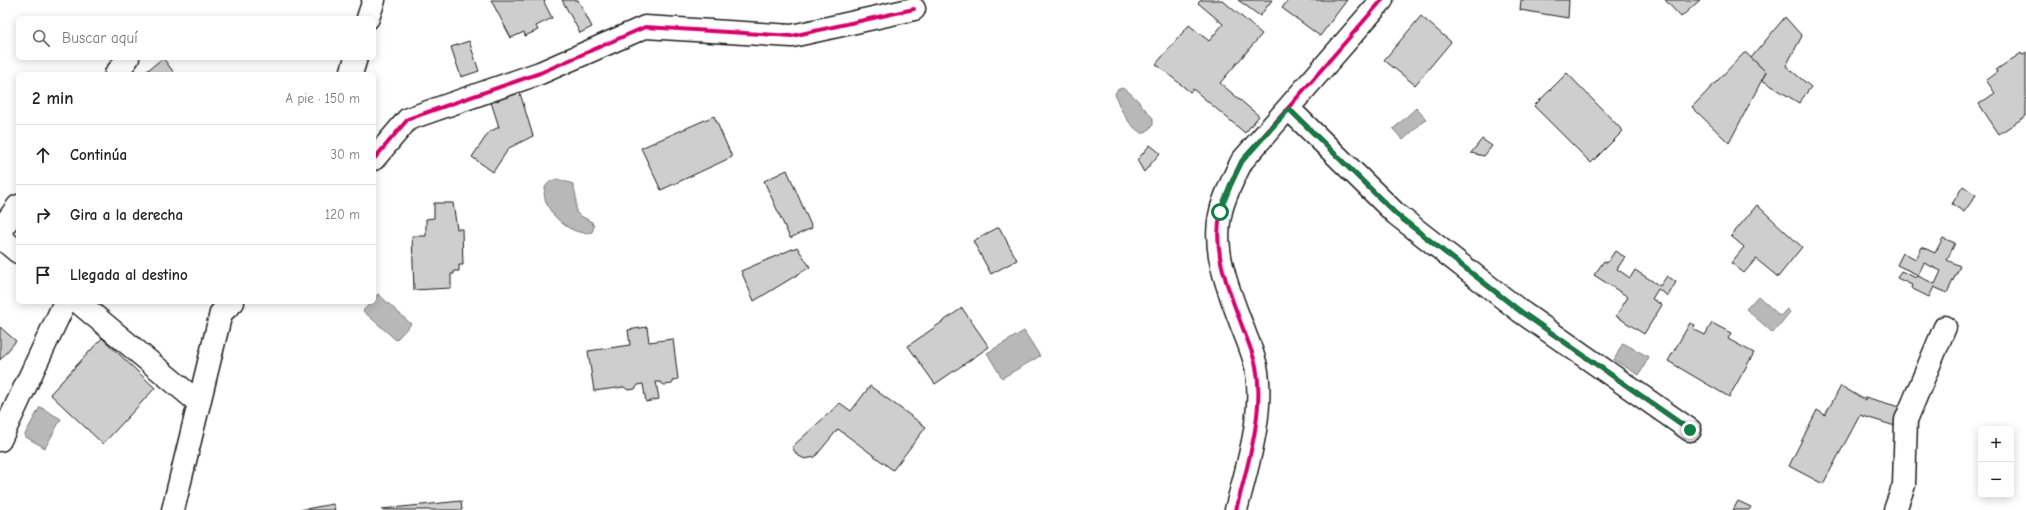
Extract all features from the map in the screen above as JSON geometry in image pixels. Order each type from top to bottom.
[{"type":"street","points":[[369,16],[374,0]]},
{"type":"street","points":[[1236,510],[1256,419],[1258,384],[1256,366],[1228,286],[1220,256],[1218,233],[1220,212],[1242,161],[1289,109],[1382,0]]},
{"type":"street","points":[[376,156],[408,119],[540,73],[645,27],[792,36],[914,9]]},
{"type":"street","points":[[118,72],[126,60]]},
{"type":"street","points":[[352,72],[355,60]]},
{"type":"street","points":[[1289,109],[1396,214],[1520,311],[1690,430]]},
{"type":"street","points":[[0,231],[16,209]]},
{"type":"street","points":[[0,237],[16,250]]},
{"type":"street","points":[[0,440],[65,304]]},
{"type":"street","points":[[80,304],[199,403]]},
{"type":"street","points":[[173,510],[199,403],[227,306]]},
{"type":"street","points":[[1894,510],[1904,485],[1906,420],[1945,327]]},
{"type":"shaded area","points":[[1122,88],[1134,97],[1153,118],[1153,125],[1145,133],[1141,133],[1132,126],[1119,105],[1115,94],[1117,90]]},
{"type":"shaded area","points":[[1416,108],[1426,119],[1403,140],[1393,129]]},
{"type":"shaded area","points":[[557,179],[573,184],[576,196],[576,212],[592,222],[594,227],[592,232],[581,232],[569,228],[559,221],[551,211],[546,201],[544,191],[548,184]]},
{"type":"shaded area","points":[[378,294],[411,324],[396,340],[363,311],[369,304],[376,304],[376,296]]},
{"type":"shaded area","points":[[1758,296],[1780,316],[1787,309],[1790,312],[1773,333],[1746,309]]},
{"type":"shaded area","points":[[1024,331],[1040,356],[1002,378],[987,353]]},
{"type":"shaded area","points":[[1623,343],[1649,357],[1639,375],[1614,360]]},
{"type":"shaded area","points":[[40,407],[61,419],[45,448],[24,436]]},
{"type":"building","points":[[491,0],[546,0],[544,2],[552,18],[536,26],[538,30],[525,36],[524,32],[511,38]]},
{"type":"building","points":[[562,0],[578,0],[592,27],[580,33]]},
{"type":"building","points":[[1201,0],[1222,0],[1262,34],[1220,83],[1259,116],[1245,133],[1193,89],[1190,92],[1156,64],[1189,25],[1209,41],[1223,24],[1198,3]]},
{"type":"building","points":[[1238,0],[1272,0],[1260,16]]},
{"type":"building","points":[[1288,0],[1347,0],[1320,36],[1282,8]]},
{"type":"building","points":[[1521,0],[1569,0],[1568,18],[1520,10]]},
{"type":"building","points":[[1665,0],[1700,0],[1681,17]]},
{"type":"building","points":[[1421,16],[1451,42],[1415,85],[1384,60]]},
{"type":"building","points":[[1785,17],[1802,36],[1786,66],[1811,87],[1799,103],[1762,80],[1766,72],[1751,58]]},
{"type":"building","points":[[469,41],[479,71],[461,77],[451,47]]},
{"type":"building","points":[[1745,52],[1766,72],[1729,143],[1692,107]]},
{"type":"building","points":[[2026,52],[2026,116],[1999,134],[1979,104],[1995,93],[1986,80],[1997,72],[1996,70],[2021,53],[2022,55]]},
{"type":"building","points":[[160,60],[164,60],[174,72],[146,72]]},
{"type":"building","points":[[1567,73],[1623,131],[1591,163],[1534,106]]},
{"type":"building","points":[[519,90],[533,136],[509,148],[493,172],[472,157],[489,132],[499,127],[490,99]]},
{"type":"building","points":[[714,116],[732,157],[661,190],[641,148]]},
{"type":"building","points":[[1482,139],[1492,146],[1484,156],[1471,153]]},
{"type":"building","points":[[1150,145],[1160,153],[1144,172],[1137,160]]},
{"type":"building","points":[[787,170],[812,228],[790,238],[764,181]]},
{"type":"building","points":[[1963,186],[1976,195],[1964,212],[1952,204]]},
{"type":"building","points":[[434,203],[453,203],[457,229],[462,229],[463,265],[459,265],[459,271],[454,271],[454,274],[451,274],[451,288],[414,290],[412,236],[426,236],[426,219],[434,218]]},
{"type":"building","points":[[1757,205],[1802,247],[1778,277],[1756,259],[1744,273],[1731,263],[1744,247],[1731,236]]},
{"type":"building","points":[[999,227],[1017,260],[991,274],[973,241]]},
{"type":"building","points":[[1943,238],[1955,243],[1947,260],[1960,266],[1947,293],[1934,287],[1929,297],[1911,288],[1912,285],[1897,278],[1901,271],[1916,278],[1918,276],[1935,284],[1941,271],[1924,263],[1918,275],[1897,265],[1903,253],[1916,259],[1922,247],[1935,253]]},
{"type":"building","points":[[797,247],[810,267],[754,301],[741,271]]},
{"type":"building","points":[[1615,251],[1625,257],[1617,269],[1630,278],[1635,270],[1660,286],[1667,276],[1676,282],[1668,296],[1658,289],[1652,299],[1662,305],[1644,334],[1616,316],[1628,297],[1594,275],[1604,261],[1607,263]]},
{"type":"building","points":[[962,308],[989,347],[935,384],[908,346]]},
{"type":"building","points":[[1690,323],[1695,325],[1693,329],[1705,335],[1712,323],[1731,333],[1728,339],[1754,353],[1729,397],[1668,361]]},
{"type":"building","points":[[0,327],[16,341],[0,360]]},
{"type":"building","points":[[647,327],[649,342],[673,339],[678,379],[674,380],[672,384],[664,385],[660,382],[656,382],[659,399],[646,402],[643,384],[638,385],[635,389],[628,390],[624,387],[594,391],[588,351],[630,345],[628,330]]},
{"type":"building","points":[[102,338],[155,388],[103,444],[50,394]]},
{"type":"building","points":[[870,386],[926,427],[893,470],[838,429],[815,457],[805,459],[797,455],[792,447],[840,403],[851,411]]},
{"type":"building","points":[[1841,386],[1865,400],[1865,397],[1903,408],[1898,427],[1860,415],[1823,484],[1789,466],[1817,410],[1825,415]]},
{"type":"building","points":[[461,501],[462,510],[382,510],[382,509]]},
{"type":"building","points":[[1738,501],[1751,507],[1749,510],[1733,510]]},
{"type":"building","points":[[333,504],[335,510],[300,510]]},
{"type":"cycle path","points":[[1236,510],[1254,439],[1257,420],[1258,383],[1253,356],[1223,270],[1218,240],[1218,226],[1221,211],[1230,186],[1242,161],[1382,0]]},
{"type":"cycle path","points":[[376,157],[408,119],[540,73],[645,27],[792,36],[914,9]]},
{"type":"cycle path","points":[[1289,109],[1396,214],[1520,311],[1690,430]]},
{"type":"route","points":[[1220,212],[1242,161],[1289,109],[1396,214],[1520,311],[1690,430]]}]
